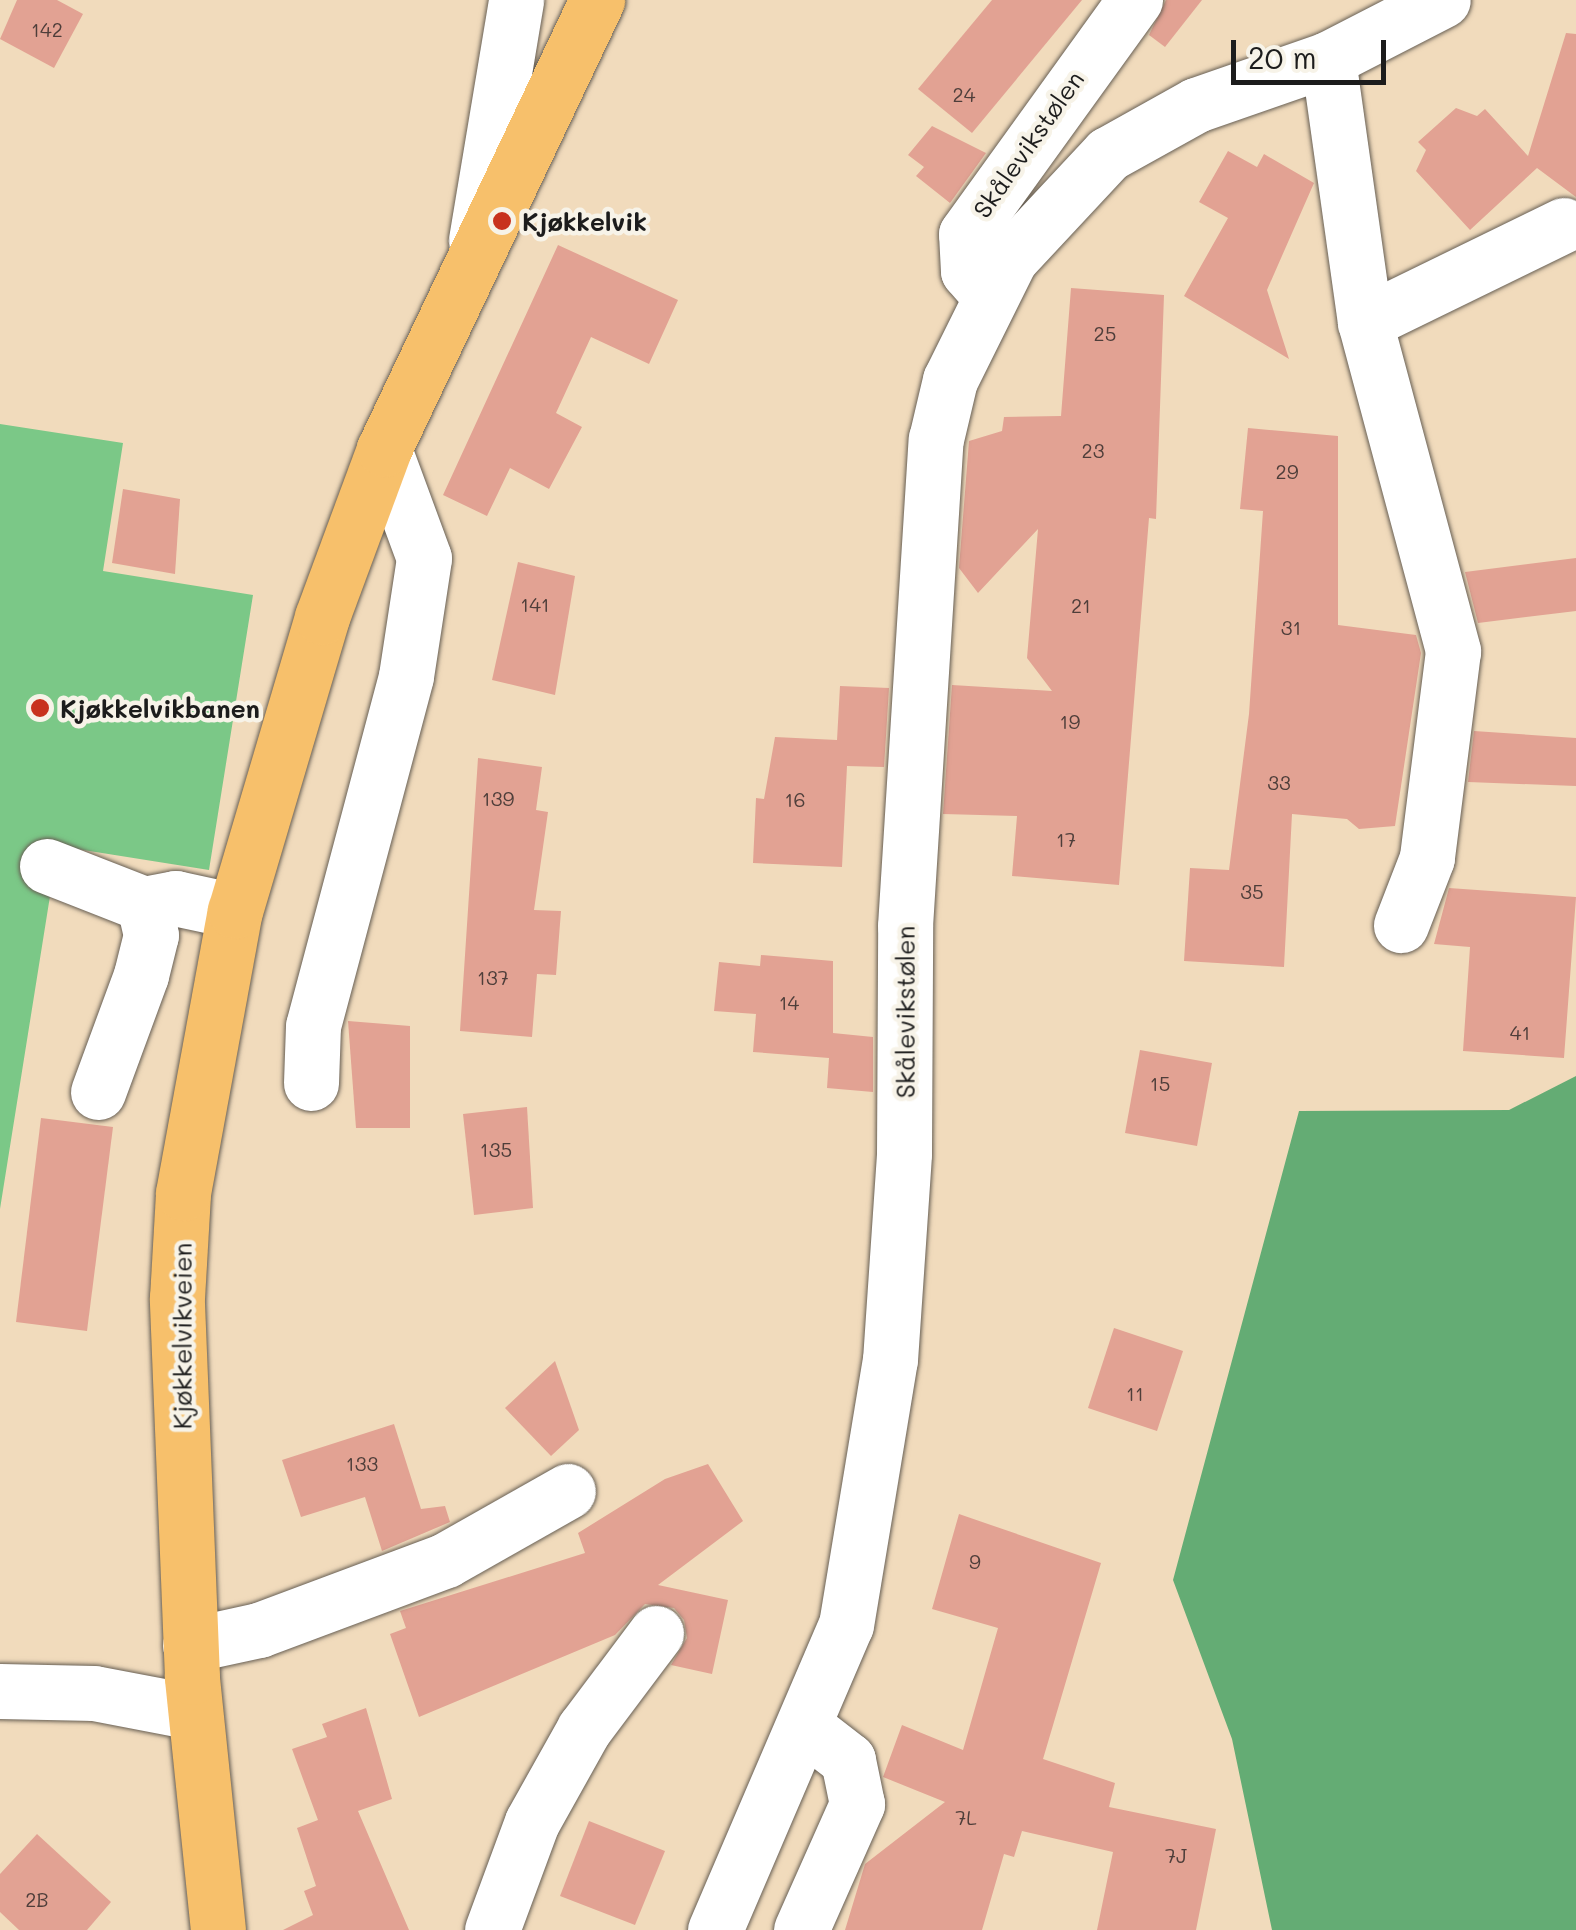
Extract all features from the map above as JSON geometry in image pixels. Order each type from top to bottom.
[{"type":"main road","points":[[462,275],[597,0]]},
{"type":"main road","name":"Kjøkkelvikveien","points":[[218,1930],[190,1645],[176,1298],[183,1192],[236,910],[384,449],[462,275]]},
{"type":"street","name":"Kjøkkelvikveien","points":[[462,275],[516,0]]},
{"type":"street","name":"Skålevikstølen","points":[[989,295],[968,270],[966,234],[1135,0]]},
{"type":"street","name":"Skålevikstølen","points":[[716,1930],[808,1729],[846,1625],[890,1360],[936,438],[989,295],[1041,218],[1108,154],[1196,105],[1328,59],[1444,0]]},
{"type":"street","points":[[1328,59],[1366,322],[1454,651],[1427,858],[1402,926]]},
{"type":"street","points":[[1366,322],[1564,225]]},
{"type":"street","points":[[311,1083],[313,1026],[406,676],[424,558],[384,449]]},
{"type":"street","points":[[47,866],[144,904],[175,898],[236,910]]},
{"type":"street","points":[[98,1092],[141,976],[150,935],[144,904]]},
{"type":"street","points":[[190,1645],[259,1630],[446,1560],[568,1491]]},
{"type":"street","points":[[492,1930],[532,1822],[584,1730],[656,1633]]},
{"type":"street","points":[[0,1690],[94,1693],[194,1712]]},
{"type":"street","points":[[801,1930],[857,1804],[848,1760],[808,1729]]},
{"type":"green space","points":[[0,424],[123,443],[103,571],[253,595],[209,870],[58,846],[0,1209]]},
{"type":"green space","points":[[1576,1076],[1576,1930],[1272,1930],[1232,1739],[1173,1580],[1299,1111],[1509,1110]]},
{"type":"building","points":[[17,0],[57,0],[83,14],[54,68],[0,39]]},
{"type":"building","points":[[992,0],[1082,0],[972,133],[918,89]]},
{"type":"building","points":[[1166,0],[1202,0],[1165,47],[1149,35]]},
{"type":"building","points":[[1566,33],[1576,34],[1576,197],[1537,168],[1470,230],[1416,171],[1426,150],[1418,142],[1456,108],[1477,116],[1485,109],[1528,156]]},
{"type":"building","points":[[932,126],[986,153],[950,203],[916,176],[924,167],[908,155]]},
{"type":"building","points":[[1228,151],[1257,167],[1264,154],[1314,183],[1267,290],[1289,359],[1184,296],[1228,218],[1199,202]]},
{"type":"building","points":[[558,245],[678,300],[649,364],[591,337],[556,413],[582,427],[549,489],[510,468],[487,516],[443,495]]},
{"type":"building","points":[[1071,288],[1164,295],[1156,519],[1149,518],[1119,885],[1012,876],[1017,816],[943,814],[952,685],[1052,691],[1027,658],[1038,529],[978,593],[959,568],[969,441],[1002,431],[1004,417],[1061,416]]},
{"type":"building","points":[[1248,428],[1338,436],[1338,625],[1416,635],[1421,653],[1395,826],[1359,829],[1347,819],[1292,814],[1284,967],[1184,961],[1190,868],[1229,870],[1249,714],[1263,511],[1240,509]]},
{"type":"building","points":[[123,489],[180,499],[175,574],[112,563]]},
{"type":"building","points":[[1576,558],[1576,611],[1478,623],[1465,572]]},
{"type":"building","points":[[518,562],[575,576],[555,695],[492,680]]},
{"type":"building","points":[[840,686],[889,688],[884,767],[847,766],[842,867],[753,863],[756,798],[764,799],[775,737],[837,740]]},
{"type":"building","points":[[1474,731],[1576,738],[1576,786],[1468,782]]},
{"type":"building","points":[[478,758],[542,767],[536,810],[548,812],[534,910],[561,911],[556,975],[537,974],[532,1037],[460,1031]]},
{"type":"building","points":[[1449,888],[1576,897],[1564,1058],[1463,1051],[1470,947],[1434,944]]},
{"type":"building","points":[[761,955],[833,961],[833,1033],[873,1037],[873,1092],[827,1088],[829,1058],[753,1052],[756,1014],[714,1011],[719,962],[760,966]]},
{"type":"building","points":[[348,1021],[410,1026],[410,1128],[356,1128]]},
{"type":"building","points":[[1140,1050],[1212,1063],[1197,1146],[1125,1133]]},
{"type":"building","points":[[527,1107],[533,1208],[474,1215],[463,1114]]},
{"type":"building","points":[[41,1118],[113,1127],[87,1331],[16,1322]]},
{"type":"building","points":[[1114,1328],[1183,1351],[1157,1431],[1088,1408]]},
{"type":"building","points":[[555,1361],[579,1430],[551,1456],[505,1408]]},
{"type":"building","points":[[394,1424],[421,1509],[445,1506],[450,1522],[382,1551],[365,1497],[301,1517],[282,1460]]},
{"type":"building","points":[[708,1464],[743,1521],[658,1585],[728,1600],[712,1674],[671,1665],[687,1638],[684,1620],[674,1608],[645,1604],[615,1635],[419,1717],[390,1634],[406,1628],[400,1611],[585,1553],[578,1533],[665,1479]]},
{"type":"building","points":[[959,1514],[1101,1563],[1043,1759],[1115,1783],[1109,1807],[1216,1829],[1196,1930],[1097,1930],[1113,1852],[1022,1831],[1014,1857],[1004,1854],[982,1930],[845,1930],[865,1864],[945,1802],[883,1777],[902,1725],[963,1750],[998,1628],[932,1609]]},
{"type":"building","points":[[366,1708],[392,1799],[358,1811],[409,1930],[283,1930],[313,1915],[304,1891],[316,1886],[297,1828],[318,1820],[292,1749],[327,1737],[322,1724]]},
{"type":"building","points":[[589,1821],[665,1851],[635,1925],[560,1896]]},
{"type":"building","points":[[37,1834],[111,1902],[87,1930],[19,1930],[0,1912],[0,1874]]},
{"type":"place","name":"Kjøkkelvik","points":[[502,221]]},
{"type":"place","name":"Kjøkkelvikbanen","points":[[40,708]]}]
